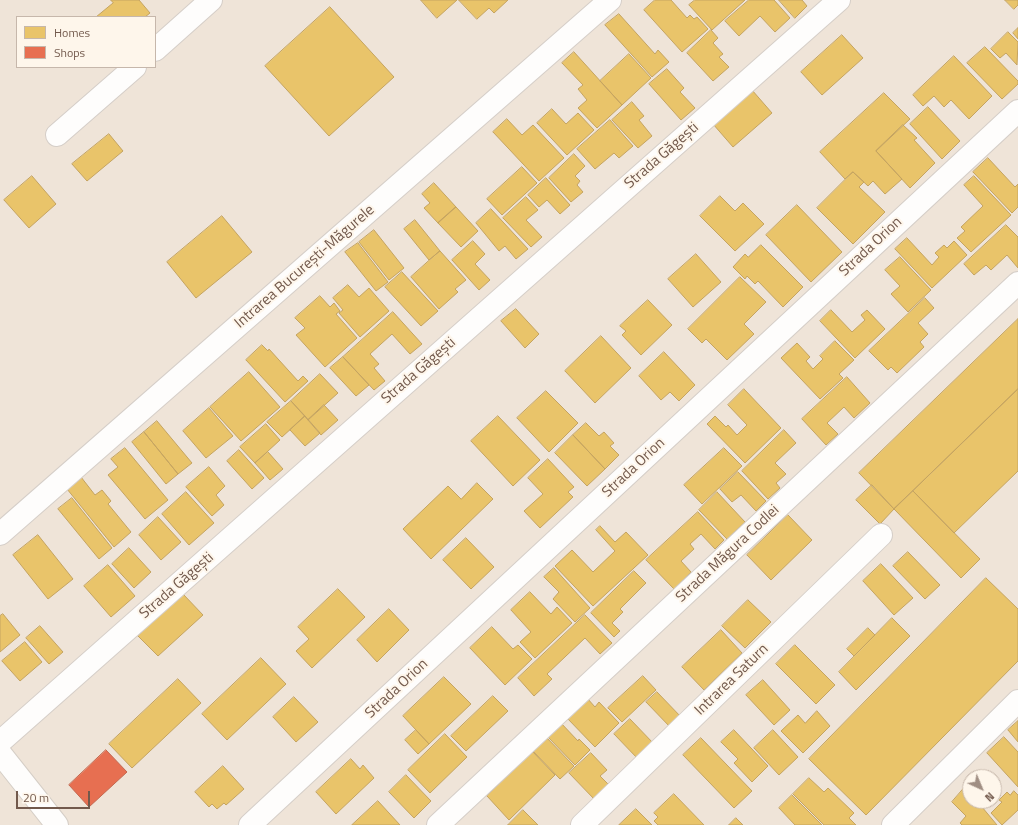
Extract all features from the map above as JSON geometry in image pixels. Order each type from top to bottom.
[{"type":"street","points":[[156,49],[211,0]]},
{"type":"street","name":"Intrarea București-Măgurele","points":[[0,534],[610,0]]},
{"type":"street","name":"Strada Găgești","points":[[0,742],[839,0]]},
{"type":"street","points":[[57,135],[134,68]]},
{"type":"street","name":"Strada Orion","points":[[250,825],[1018,111]]},
{"type":"street","name":"Strada Măgura Codlei","points":[[438,825],[1018,283]]},
{"type":"street","name":"Intrarea Saturn","points":[[582,825],[881,535]]},
{"type":"street","points":[[893,825],[1018,701]]},
{"type":"street","points":[[0,753],[57,825]]},
{"type":"shaded area","points":[[0,0],[1018,0],[1018,825],[0,825]]},
{"type":"building: Homes","points":[[111,0],[139,0],[150,13],[146,16],[97,16],[113,3]]},
{"type":"building: Homes","points":[[421,0],[457,0],[437,18]]},
{"type":"building: Homes","points":[[459,0],[508,0],[494,13],[489,8],[477,19]]},
{"type":"building: Homes","points":[[655,0],[671,0],[687,18],[690,15],[694,19],[697,17],[708,29],[682,52],[644,10]]},
{"type":"building: Homes","points":[[695,0],[745,0],[712,30],[689,5]]},
{"type":"building: Homes","points":[[749,0],[774,0],[790,18],[775,32],[760,16],[739,36],[725,21]]},
{"type":"building: Homes","points":[[779,0],[802,0],[807,6],[795,18]]},
{"type":"building: Homes","points":[[1005,0],[1018,0],[1018,5],[1014,9]]},
{"type":"building: Homes","points":[[330,7],[394,77],[329,136],[265,66]]},
{"type":"building: Homes","points":[[619,14],[655,54],[658,50],[669,62],[652,77],[605,25]]},
{"type":"building: Homes","points":[[1018,28],[1018,39],[1013,33]]},
{"type":"building: Homes","points":[[711,30],[718,38],[713,43],[723,54],[719,57],[729,67],[713,81],[687,53]]},
{"type":"building: Homes","points":[[1008,32],[1018,42],[1017,65],[1006,53],[1000,58],[991,49]]},
{"type":"building: Homes","points":[[842,35],[863,58],[822,95],[801,72]]},
{"type":"building: Homes","points":[[985,47],[1018,81],[1018,84],[1002,99],[967,63]]},
{"type":"building: Homes","points":[[574,52],[622,105],[597,128],[578,108],[587,100],[578,89],[583,85],[562,63]]},
{"type":"building: Homes","points":[[629,54],[651,78],[622,105],[600,81]]},
{"type":"building: Homes","points":[[954,56],[992,96],[969,119],[951,100],[944,107],[934,96],[923,106],[913,95]]},
{"type":"building: Homes","points":[[667,69],[684,88],[680,92],[695,108],[681,120],[649,84]]},
{"type":"building: Homes","points":[[752,90],[772,113],[733,147],[713,124]]},
{"type":"building: Homes","points":[[884,93],[910,119],[876,151],[902,179],[885,194],[873,181],[868,186],[853,172],[845,179],[820,152]]},
{"type":"building: Homes","points":[[632,102],[644,116],[639,120],[652,136],[638,148],[612,120]]},
{"type":"building: Homes","points":[[928,107],[960,141],[942,159],[910,124]]},
{"type":"building: Homes","points":[[552,109],[566,124],[578,113],[594,130],[567,155],[537,123]]},
{"type":"building: Homes","points":[[507,119],[522,135],[533,125],[564,158],[539,181],[493,132]]},
{"type":"building: Homes","points":[[610,120],[633,146],[619,158],[614,153],[595,169],[577,149]]},
{"type":"building: Homes","points":[[903,125],[917,138],[914,140],[935,163],[910,188],[876,151]]},
{"type":"building: Homes","points":[[109,134],[123,151],[87,181],[72,164]]},
{"type":"building: Homes","points":[[574,154],[585,166],[575,176],[580,181],[577,185],[583,192],[571,202],[549,178]]},
{"type":"building: Homes","points":[[988,158],[1015,187],[1018,184],[1018,207],[1012,213],[973,172]]},
{"type":"building: Homes","points":[[522,167],[537,183],[502,215],[487,199]]},
{"type":"building: Homes","points":[[853,172],[864,182],[859,187],[885,212],[853,244],[817,208]]},
{"type":"building: Homes","points":[[32,176],[56,204],[29,228],[4,200]]},
{"type":"building: Homes","points":[[974,176],[1011,215],[971,252],[957,238],[965,231],[961,227],[983,206],[964,185]]},
{"type":"building: Homes","points":[[546,178],[570,205],[560,214],[547,200],[539,207],[528,195]]},
{"type":"building: Homes","points":[[434,183],[456,207],[438,223],[424,208],[430,203],[422,194]]},
{"type":"building: Homes","points":[[720,196],[735,211],[743,203],[764,224],[735,251],[700,216]]},
{"type":"building: Homes","points":[[526,197],[538,210],[526,220],[542,237],[531,247],[503,218]]},
{"type":"building: Homes","points":[[797,205],[842,252],[811,282],[766,235]]},
{"type":"building: Homes","points":[[456,207],[478,231],[461,247],[438,223]]},
{"type":"building: Homes","points":[[491,209],[528,249],[516,259],[505,246],[499,251],[476,223]]},
{"type":"building: Homes","points":[[222,216],[252,252],[196,298],[167,262]]},
{"type":"building: Homes","points":[[415,220],[440,251],[429,260],[404,229]]},
{"type":"building: Homes","points":[[1006,225],[1018,237],[1018,268],[1007,255],[991,270],[986,265],[974,275],[964,264]]},
{"type":"building: Homes","points":[[374,230],[404,268],[389,280],[359,242]]},
{"type":"building: Homes","points":[[907,238],[932,265],[939,257],[935,253],[944,245],[947,248],[954,241],[967,255],[932,288],[895,249]]},
{"type":"building: Homes","points":[[473,241],[485,254],[475,264],[490,280],[479,290],[452,260]]},
{"type":"building: Homes","points":[[358,243],[388,282],[376,291],[345,252]]},
{"type":"building: Homes","points":[[761,245],[803,287],[783,307],[758,281],[755,284],[747,276],[745,279],[733,267],[745,254],[748,257]]},
{"type":"building: Homes","points":[[440,251],[466,280],[455,289],[458,292],[439,309],[411,277]]},
{"type":"building: Homes","points":[[696,254],[721,282],[693,307],[668,279]]},
{"type":"building: Homes","points":[[900,257],[931,290],[908,312],[891,294],[900,286],[885,270]]},
{"type":"building: Homes","points":[[402,272],[438,311],[421,326],[385,287]]},
{"type":"building: Homes","points":[[740,277],[766,302],[744,324],[754,334],[727,360],[706,339],[702,343],[688,329]]},
{"type":"building: Homes","points":[[348,285],[359,297],[369,288],[389,311],[360,337],[339,313],[343,310],[333,298]]},
{"type":"building: Homes","points":[[320,296],[330,307],[334,303],[340,311],[336,314],[357,338],[325,367],[296,335],[305,328],[295,318]]},
{"type":"building: Homes","points":[[925,298],[934,308],[918,323],[928,334],[920,342],[924,347],[897,373],[891,367],[888,370],[869,351]]},
{"type":"building: Homes","points":[[648,300],[672,325],[641,355],[622,335],[626,331],[620,326]]},
{"type":"building: Homes","points":[[516,309],[539,334],[525,348],[501,321]]},
{"type":"building: Homes","points":[[831,310],[852,332],[865,320],[861,315],[867,310],[885,329],[855,358],[820,321]]},
{"type":"building: Homes","points":[[393,312],[422,344],[410,354],[392,334],[370,354],[379,364],[374,368],[385,381],[374,390],[343,357]]},
{"type":"building: Homes","points":[[1018,319],[1018,389],[894,509],[859,473]]},
{"type":"building: Homes","points":[[601,336],[631,368],[595,403],[565,371]]},
{"type":"building: Homes","points":[[835,341],[854,360],[839,374],[843,378],[820,399],[781,358],[797,343],[810,357],[806,361],[813,369],[823,359],[820,356]]},
{"type":"building: Homes","points":[[262,345],[268,351],[269,349],[298,381],[303,376],[308,381],[285,402],[246,360]]},
{"type":"building: Homes","points":[[664,352],[695,385],[679,401],[670,392],[661,400],[639,376]]},
{"type":"building: Homes","points":[[343,357],[369,385],[356,396],[330,368]]},
{"type":"building: Homes","points":[[249,372],[280,407],[241,441],[210,407]]},
{"type":"building: Homes","points":[[320,374],[338,393],[308,420],[291,401]]},
{"type":"building: Homes","points":[[847,377],[870,403],[854,418],[844,407],[827,423],[838,434],[826,445],[802,419]]},
{"type":"building: Homes","points":[[744,389],[781,428],[745,463],[707,424],[715,416],[726,427],[728,425],[737,435],[747,425],[728,405]]},
{"type":"building: Homes","points":[[1018,389],[1018,471],[954,533],[913,491]]},
{"type":"building: Homes","points":[[546,391],[578,423],[549,452],[517,418]]},
{"type":"building: Homes","points":[[291,401],[305,416],[282,437],[267,422]]},
{"type":"building: Homes","points":[[324,405],[338,420],[321,435],[308,420]]},
{"type":"building: Homes","points":[[209,408],[233,436],[206,458],[183,431]]},
{"type":"building: Homes","points":[[305,416],[320,433],[305,446],[290,430]]},
{"type":"building: Homes","points":[[498,416],[540,460],[513,486],[471,441]]},
{"type":"building: Homes","points":[[157,421],[192,463],[178,474],[144,432]]},
{"type":"building: Homes","points":[[586,423],[599,436],[604,432],[614,443],[610,446],[619,455],[605,469],[573,435]]},
{"type":"building: Homes","points":[[266,424],[280,440],[255,463],[240,447]]},
{"type":"building: Homes","points":[[784,430],[796,443],[775,463],[786,474],[776,483],[780,488],[768,499],[742,471]]},
{"type":"building: Homes","points":[[144,432],[178,474],[166,484],[132,442]]},
{"type":"building: Homes","points":[[573,435],[605,469],[587,486],[555,453]]},
{"type":"building: Homes","points":[[125,448],[168,500],[145,519],[108,475],[118,467],[111,459]]},
{"type":"building: Homes","points":[[724,448],[742,466],[702,504],[684,485]]},
{"type":"building: Homes","points":[[239,450],[264,478],[252,489],[227,461]]},
{"type":"building: Homes","points":[[268,452],[283,469],[270,480],[255,463]]},
{"type":"building: Homes","points":[[548,459],[574,487],[568,492],[573,497],[540,528],[524,511],[543,494],[528,478]]},
{"type":"building: Homes","points":[[209,467],[225,486],[216,495],[224,505],[212,516],[186,487]]},
{"type":"building: Homes","points":[[738,472],[766,501],[756,511],[741,495],[732,502],[720,489]]},
{"type":"building: Homes","points":[[81,477],[95,495],[102,490],[111,501],[108,504],[131,532],[114,547],[67,489]]},
{"type":"building: Homes","points":[[477,483],[493,499],[431,559],[403,529],[448,486],[461,499]]},
{"type":"building: Homes","points":[[872,485],[894,509],[880,524],[856,500]]},
{"type":"building: Homes","points":[[913,491],[980,559],[961,578],[894,509]]},
{"type":"building: Homes","points":[[186,492],[214,523],[189,545],[162,514]]},
{"type":"building: Homes","points":[[717,492],[745,522],[727,539],[699,510]]},
{"type":"building: Homes","points":[[72,498],[112,548],[99,559],[58,509]]},
{"type":"building: Homes","points":[[698,512],[724,540],[715,549],[701,534],[690,544],[694,549],[681,561],[691,572],[674,589],[646,560]]},
{"type":"building: Homes","points":[[788,515],[812,540],[771,580],[747,555]]},
{"type":"building: Homes","points":[[158,517],[181,542],[161,560],[139,535]]},
{"type":"building: Homes","points":[[600,526],[615,542],[626,532],[648,555],[593,606],[555,566],[572,550],[593,572],[615,551],[596,530]]},
{"type":"building: Homes","points":[[38,535],[73,579],[48,599],[13,555]]},
{"type":"building: Homes","points":[[466,538],[494,567],[471,589],[443,560]]},
{"type":"building: Homes","points":[[129,548],[151,572],[134,588],[112,564]]},
{"type":"building: Homes","points":[[908,552],[940,585],[925,599],[893,566]]},
{"type":"building: Homes","points":[[881,564],[913,598],[894,615],[863,581]]},
{"type":"building: Homes","points":[[108,565],[135,596],[111,617],[84,586]]},
{"type":"building: Homes","points":[[554,568],[590,608],[575,622],[553,599],[559,592],[544,577]]},
{"type":"building: Homes","points":[[634,571],[646,583],[620,609],[623,612],[612,623],[620,631],[614,637],[591,613]]},
{"type":"building: Homes","points":[[986,578],[1018,609],[1018,661],[866,815],[809,759]]},
{"type":"building: Homes","points":[[338,589],[365,617],[312,668],[296,651],[309,639],[298,627]]},
{"type":"building: Homes","points":[[530,592],[551,614],[557,607],[572,623],[535,658],[520,642],[531,632],[511,610]]},
{"type":"building: Homes","points":[[183,594],[203,615],[158,656],[138,636]]},
{"type":"building: Homes","points":[[748,600],[771,622],[745,648],[722,626]]},
{"type":"building: Homes","points":[[389,609],[409,630],[377,662],[357,640]]},
{"type":"building: Homes","points":[[3,614],[20,635],[0,652],[0,616]]},
{"type":"building: Homes","points":[[585,615],[612,643],[600,654],[585,638],[547,674],[552,679],[534,696],[518,678]]},
{"type":"building: Homes","points":[[892,618],[910,636],[856,690],[839,672]]},
{"type":"building: Homes","points":[[40,626],[63,652],[49,664],[26,638]]},
{"type":"building: Homes","points":[[492,627],[513,649],[518,645],[532,659],[505,685],[470,648]]},
{"type":"building: Homes","points":[[868,628],[875,635],[854,656],[847,649]]},
{"type":"building: Homes","points":[[721,630],[742,653],[704,690],[682,667]]},
{"type":"building: Homes","points":[[25,642],[42,662],[20,681],[2,661]]},
{"type":"building: Homes","points":[[795,645],[835,685],[816,704],[776,664]]},
{"type":"building: Homes","points":[[261,658],[286,684],[227,740],[202,714]]},
{"type":"building: Homes","points":[[643,676],[656,690],[622,722],[608,708]]},
{"type":"building: Homes","points":[[444,677],[471,704],[429,744],[403,716]]},
{"type":"building: Homes","points":[[178,679],[201,703],[132,768],[109,744]]},
{"type":"building: Homes","points":[[763,680],[790,710],[774,725],[746,695]]},
{"type":"building: Homes","points":[[657,692],[682,718],[671,728],[646,702]]},
{"type":"building: Homes","points":[[493,696],[508,711],[466,751],[451,736]]},
{"type":"building: Homes","points":[[294,697],[318,722],[296,742],[273,717]]},
{"type":"building: Homes","points":[[587,698],[595,707],[599,702],[619,723],[595,747],[567,718]]},
{"type":"building: Homes","points":[[817,711],[830,726],[803,753],[781,731],[798,715],[805,723]]},
{"type":"building: Homes","points":[[630,719],[654,744],[638,759],[614,734]]},
{"type":"building: Homes","points":[[1018,721],[1018,742],[1008,730]]},
{"type":"building: Homes","points":[[560,722],[578,741],[579,739],[590,750],[575,765],[546,735]]},
{"type":"building: Homes","points":[[416,730],[429,744],[418,754],[405,740]]},
{"type":"building: Homes","points":[[734,730],[768,766],[752,782],[734,763],[738,759],[721,742]]},
{"type":"building: Homes","points":[[773,730],[798,757],[779,775],[754,748]]},
{"type":"building: Homes","points":[[445,734],[467,757],[430,793],[408,770]]},
{"type":"building: Homes","points":[[545,736],[574,766],[560,779],[531,749]]},
{"type":"building: Homes","points":[[1004,737],[1018,752],[1018,787],[1002,769],[987,753]]},
{"type":"building: Homes","points":[[701,738],[752,791],[734,808],[683,755]]},
{"type":"building: Homes","points":[[533,752],[555,775],[509,820],[487,796]]},
{"type":"building: Homes","points":[[591,753],[607,770],[600,776],[610,786],[595,800],[569,773]]},
{"type":"building: Homes","points":[[351,759],[360,769],[363,765],[374,778],[336,814],[316,792]]},
{"type":"building: Homes","points":[[223,766],[244,789],[226,805],[224,803],[217,809],[212,804],[209,807],[195,792]]},
{"type":"building: Homes","points":[[406,775],[431,801],[414,818],[389,792]]},
{"type":"building: Homes","points":[[809,778],[824,792],[828,788],[854,813],[849,818],[856,825],[824,825],[793,794]]},
{"type":"building: Homes","points":[[962,790],[962,809],[984,809],[997,825],[962,825],[960,823],[966,816],[952,802]]},
{"type":"building: Homes","points":[[1014,791],[1018,795],[1018,810],[1002,825],[991,813],[995,809],[1002,809],[1002,797],[1007,792],[1010,795]]},
{"type":"building: Homes","points":[[674,794],[704,825],[658,825],[654,821],[658,817],[654,813]]},
{"type":"building: Homes","points":[[792,795],[822,825],[795,825],[779,808]]},
{"type":"building: Homes","points":[[378,801],[400,825],[352,825]]},
{"type":"building: Homes","points":[[636,809],[652,825],[619,825]]},
{"type":"building: Homes","points":[[523,810],[538,825],[508,825]]},
{"type":"building: Homes","points":[[736,818],[743,825],[729,825]]},
{"type":"building: Shops","points":[[106,750],[127,772],[89,807],[69,785]]}]
